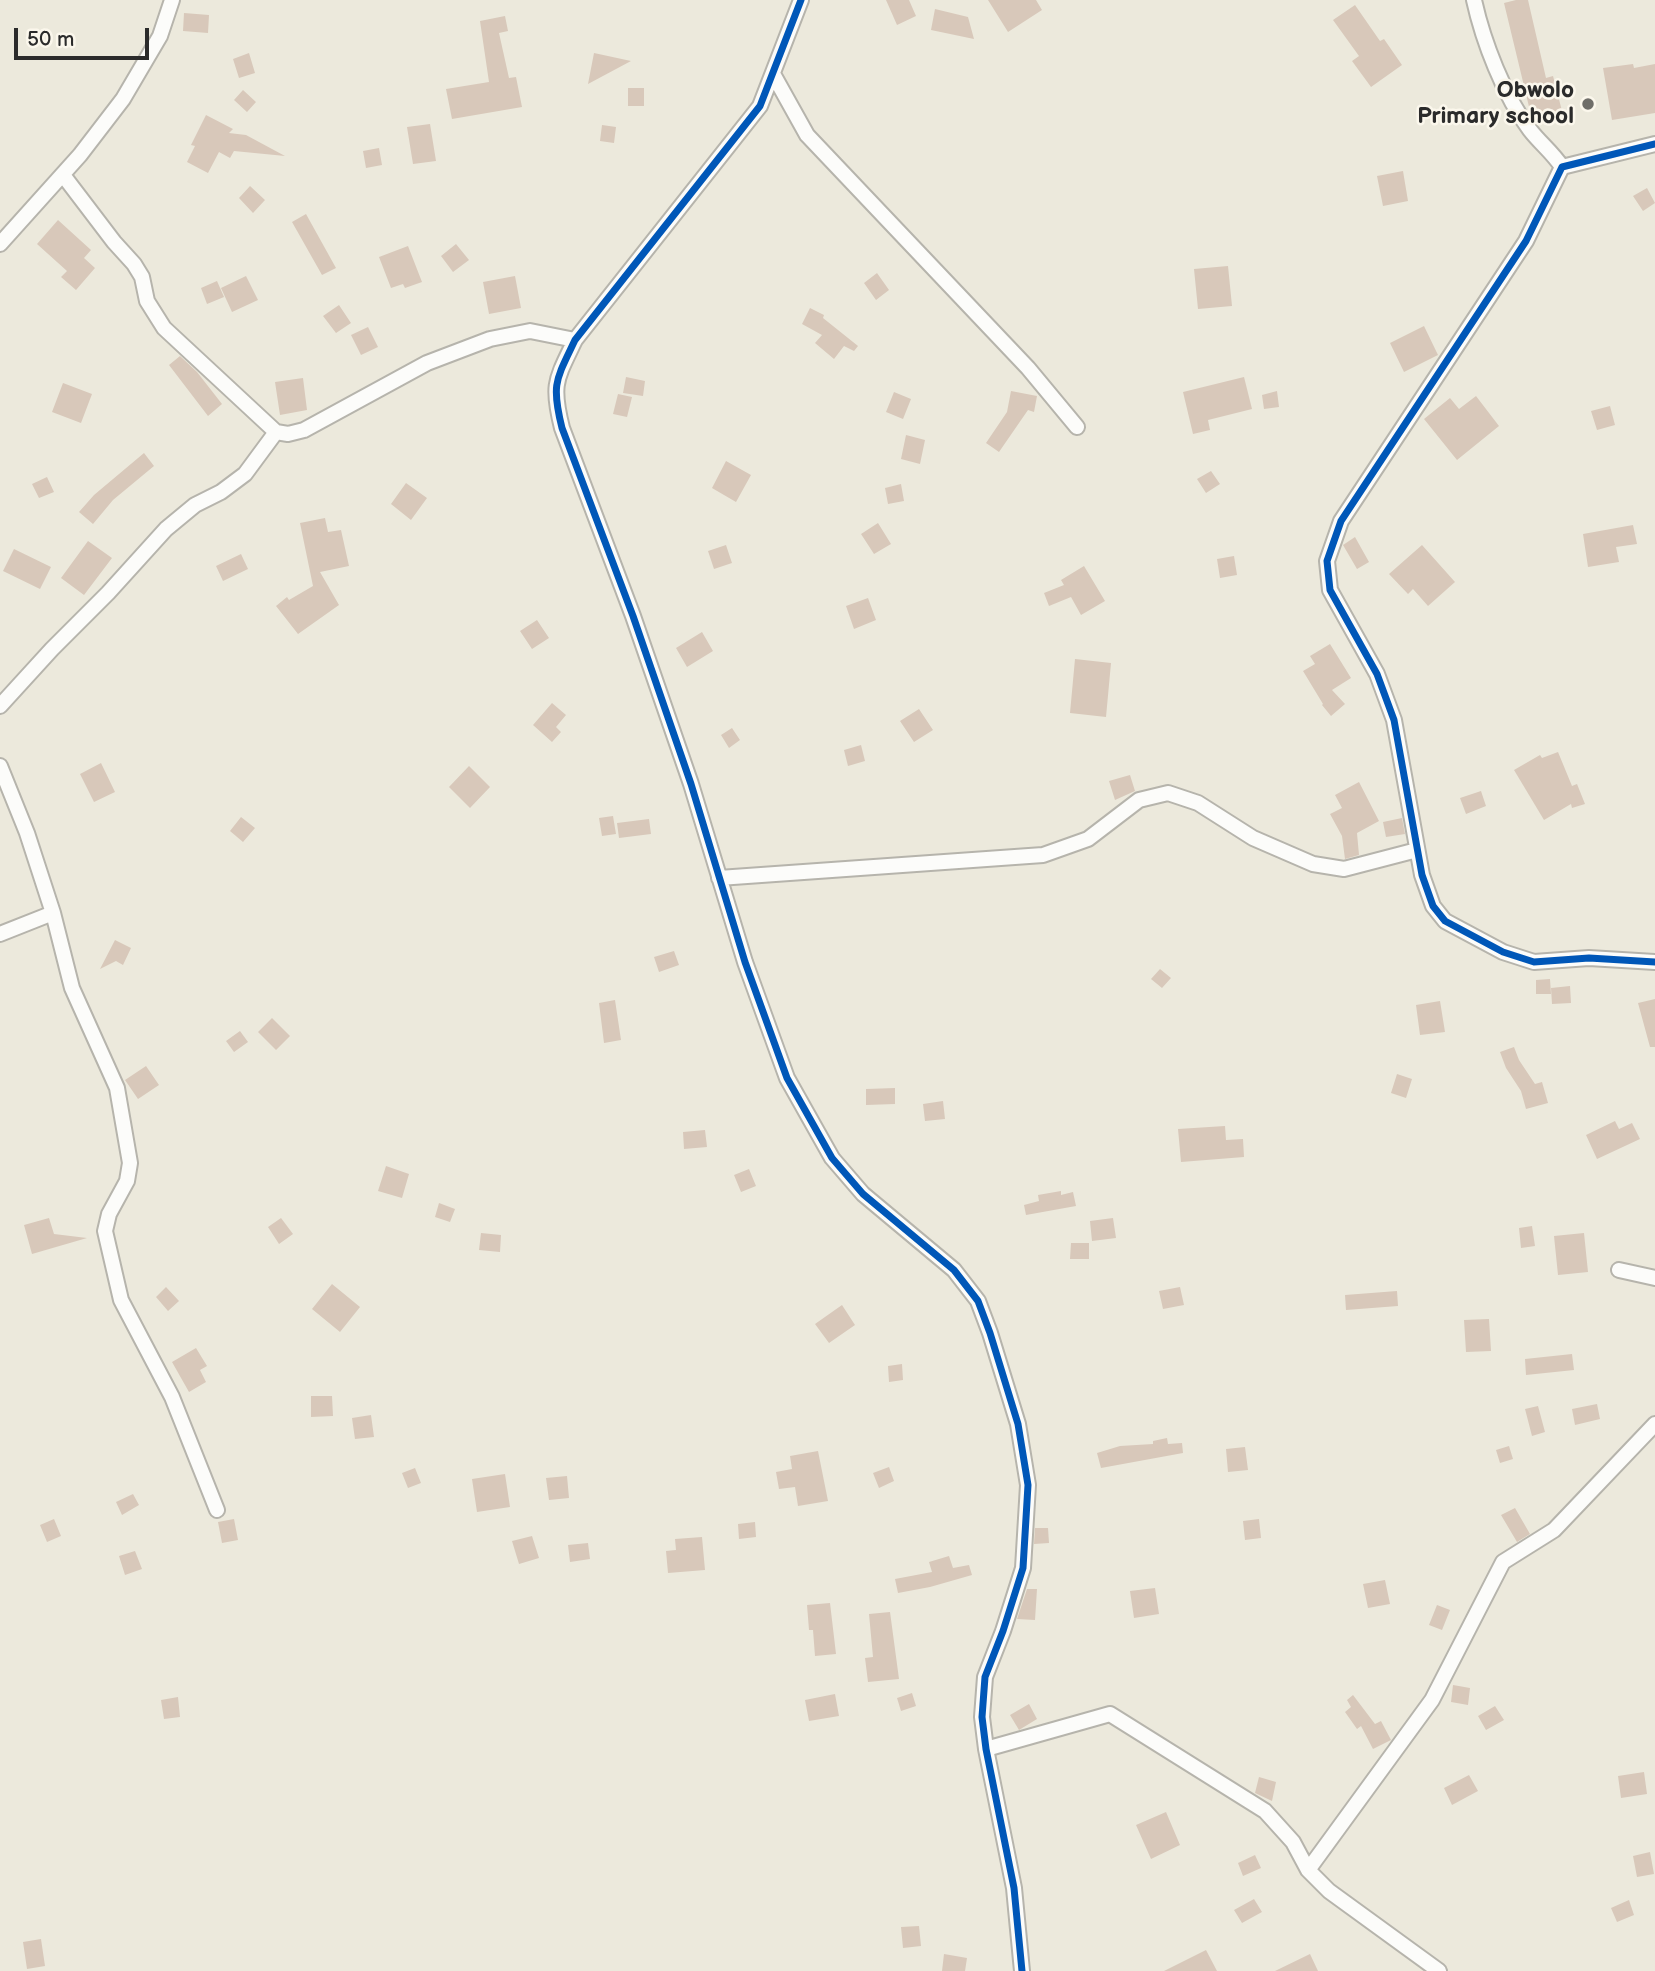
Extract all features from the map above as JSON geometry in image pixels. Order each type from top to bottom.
[{"type":"street","points":[[0,244],[63,175],[123,99],[160,36],[172,0]]},
{"type":"street","points":[[801,0],[760,106],[575,340],[556,379],[555,400],[562,428],[637,629],[691,785],[745,962],[787,1078],[832,1158],[863,1194],[954,1270],[978,1301],[1018,1424],[1028,1485],[1023,1568],[985,1677],[982,1717],[1014,1888],[1022,1971]]},
{"type":"street","points":[[1474,0],[1479,23],[1496,69],[1529,129],[1562,167]]},
{"type":"street","points":[[773,74],[807,135],[1028,368],[1077,427]]},
{"type":"street","points":[[1562,167],[1655,145]]},
{"type":"street","points":[[1562,167],[1526,241],[1341,521],[1327,561],[1330,590],[1377,674],[1394,720],[1422,874],[1433,906],[1445,921],[1503,952],[1534,962],[1589,958],[1655,962]]},
{"type":"street","points":[[63,175],[134,264],[142,277],[147,301],[164,328],[275,432],[288,434],[304,430],[426,363],[490,339],[530,331],[575,340]]},
{"type":"street","points":[[0,706],[166,529],[195,505],[221,492],[245,474],[275,432]]},
{"type":"street","points":[[0,766],[27,833],[53,914],[72,988],[117,1088],[130,1163],[127,1181],[109,1214],[105,1231],[121,1300],[172,1397],[217,1510]]},
{"type":"street","points":[[719,878],[1043,855],[1088,839],[1139,800],[1168,793],[1198,803],[1253,838],[1313,864],[1344,869],[1417,850]]},
{"type":"street","points":[[0,934],[53,914]]},
{"type":"street","points":[[1619,1270],[1655,1278]]},
{"type":"street","points":[[1308,1870],[1432,1700],[1503,1562],[1554,1530],[1655,1424]]},
{"type":"street","points":[[986,1749],[1110,1714],[1265,1811],[1293,1842],[1308,1870],[1329,1891],[1439,1971]]},
{"type":"building","points":[[886,0],[909,0],[916,16],[897,25]]},
{"type":"building","points":[[988,0],[1036,0],[1042,10],[1008,32]]},
{"type":"building","points":[[1528,0],[1546,78],[1553,76],[1562,111],[1533,118],[1531,115],[1504,3]]},
{"type":"building","points":[[1355,5],[1380,41],[1384,39],[1402,65],[1371,87],[1352,61],[1359,56],[1333,20]]},
{"type":"building","points":[[935,9],[968,17],[974,39],[931,30]]},
{"type":"building","points":[[184,13],[209,15],[208,33],[183,31]]},
{"type":"building","points":[[505,16],[508,31],[499,33],[509,78],[516,77],[522,107],[452,119],[446,89],[489,82],[480,21]]},
{"type":"building","points":[[249,53],[255,73],[239,78],[233,59]]},
{"type":"building","points":[[594,53],[631,61],[588,84]]},
{"type":"building","points":[[1633,64],[1634,68],[1655,64],[1655,113],[1612,120],[1603,68]]},
{"type":"building","points":[[628,88],[644,88],[644,106],[628,106]]},
{"type":"building","points":[[243,90],[256,102],[247,112],[234,100]]},
{"type":"building","points":[[206,115],[233,129],[229,133],[246,135],[285,156],[234,151],[230,158],[219,152],[208,173],[187,162],[195,146],[191,145]]},
{"type":"building","points":[[430,124],[436,161],[413,164],[407,127]]},
{"type":"building","points":[[602,125],[616,127],[614,143],[600,141]]},
{"type":"building","points":[[379,148],[382,165],[366,168],[363,151]]},
{"type":"building","points":[[1403,171],[1408,201],[1383,206],[1377,176]]},
{"type":"building","points":[[250,186],[265,200],[253,213],[239,198]]},
{"type":"building","points":[[1647,188],[1655,203],[1643,211],[1633,196]]},
{"type":"building","points":[[306,214],[336,268],[322,275],[292,222]]},
{"type":"building","points":[[58,220],[91,250],[84,258],[95,268],[76,290],[61,277],[67,271],[37,244]]},
{"type":"building","points":[[456,244],[469,260],[453,272],[441,256]]},
{"type":"building","points":[[408,246],[422,282],[405,288],[403,284],[391,288],[379,257]]},
{"type":"building","points":[[1228,266],[1232,306],[1198,309],[1194,269]]},
{"type":"building","points":[[877,273],[889,290],[876,300],[864,283]]},
{"type":"building","points":[[246,276],[258,300],[232,312],[221,288]]},
{"type":"building","points":[[515,276],[521,308],[489,314],[483,282]]},
{"type":"building","points":[[217,281],[224,297],[207,304],[201,288]]},
{"type":"building","points":[[339,305],[351,323],[336,333],[323,316]]},
{"type":"building","points":[[810,308],[824,315],[823,318],[858,346],[854,351],[844,346],[834,359],[815,343],[822,335],[802,324]]},
{"type":"building","points":[[1424,326],[1438,355],[1404,372],[1390,343]]},
{"type":"building","points":[[368,327],[378,347],[361,355],[351,335]]},
{"type":"building","points":[[180,356],[197,372],[222,404],[208,416],[169,365]]},
{"type":"building","points":[[626,377],[645,381],[643,396],[623,393]]},
{"type":"building","points":[[1244,377],[1252,409],[1208,420],[1210,430],[1193,434],[1183,392]]},
{"type":"building","points":[[303,378],[307,410],[280,415],[275,382]]},
{"type":"building","points":[[63,383],[92,394],[81,423],[52,412]]},
{"type":"building","points":[[1011,391],[1037,396],[1034,412],[1028,410],[999,452],[986,443],[1007,412]]},
{"type":"building","points":[[1277,391],[1279,407],[1264,409],[1262,395]]},
{"type":"building","points":[[894,392],[911,399],[903,419],[886,412]]},
{"type":"building","points":[[618,394],[632,397],[627,417],[613,414]]},
{"type":"building","points":[[1476,396],[1499,426],[1457,460],[1424,419],[1450,398],[1459,409]]},
{"type":"building","points":[[1610,406],[1615,425],[1597,430],[1591,411]]},
{"type":"building","points":[[906,435],[925,440],[920,464],[901,459]]},
{"type":"building","points":[[144,453],[154,466],[113,500],[93,524],[79,512],[94,495]]},
{"type":"building","points":[[726,461],[751,475],[736,502],[712,488]]},
{"type":"building","points":[[1211,471],[1220,484],[1206,493],[1197,479]]},
{"type":"building","points":[[47,477],[54,492],[39,498],[32,484]]},
{"type":"building","points":[[406,483],[427,498],[411,520],[391,504]]},
{"type":"building","points":[[901,484],[904,501],[888,504],[885,488]]},
{"type":"building","points":[[325,518],[328,532],[341,530],[349,566],[320,572],[339,605],[298,634],[276,606],[287,597],[289,600],[313,586],[300,523]]},
{"type":"building","points":[[878,523],[891,544],[874,554],[861,534]]},
{"type":"building","points":[[1633,525],[1637,544],[1616,547],[1619,562],[1588,567],[1583,534]]},
{"type":"building","points":[[1355,537],[1369,562],[1357,569],[1343,545]]},
{"type":"building","points":[[88,541],[112,558],[84,595],[61,578]]},
{"type":"building","points":[[726,545],[732,563],[714,569],[708,551]]},
{"type":"building","points":[[1422,545],[1455,582],[1428,606],[1413,589],[1408,594],[1389,574]]},
{"type":"building","points":[[14,549],[51,567],[40,589],[3,571]]},
{"type":"building","points":[[241,554],[248,569],[223,581],[216,566]]},
{"type":"building","points":[[1234,556],[1237,575],[1220,578],[1217,559]]},
{"type":"building","points":[[1084,566],[1105,601],[1081,615],[1071,597],[1049,606],[1044,593],[1064,585],[1061,580]]},
{"type":"building","points":[[868,598],[876,620],[854,629],[846,606]]},
{"type":"building","points":[[537,620],[549,638],[532,649],[520,631]]},
{"type":"building","points":[[702,632],[713,651],[687,667],[676,648]]},
{"type":"building","points":[[1330,644],[1351,678],[1332,690],[1345,704],[1331,716],[1303,671],[1315,664],[1310,656]]},
{"type":"building","points":[[1075,659],[1111,663],[1106,717],[1070,713]]},
{"type":"building","points":[[552,703],[566,715],[556,727],[561,732],[552,742],[533,725]]},
{"type":"building","points":[[919,709],[933,730],[914,742],[900,721]]},
{"type":"building","points":[[732,728],[740,740],[729,748],[721,735]]},
{"type":"building","points":[[861,745],[865,761],[848,766],[844,750]]},
{"type":"building","points":[[1558,752],[1572,786],[1577,784],[1585,804],[1572,808],[1571,804],[1544,820],[1514,770],[1540,755],[1542,758]]},
{"type":"building","points":[[101,763],[115,792],[94,802],[80,774]]},
{"type":"building","points":[[469,766],[490,787],[470,808],[449,787]]},
{"type":"building","points":[[1130,775],[1135,791],[1115,800],[1109,781]]},
{"type":"building","points":[[1359,782],[1379,821],[1357,833],[1359,855],[1345,859],[1342,836],[1330,814],[1342,808],[1335,795]]},
{"type":"building","points":[[1481,791],[1486,806],[1466,814],[1460,798]]},
{"type":"building","points":[[613,816],[616,834],[602,836],[599,818]]},
{"type":"building","points":[[241,817],[255,828],[243,842],[230,831]]},
{"type":"building","points":[[1402,818],[1405,834],[1386,837],[1383,822]]},
{"type":"building","points":[[649,819],[651,834],[619,838],[617,823]]},
{"type":"building","points":[[115,940],[131,948],[123,965],[116,961],[100,969]]},
{"type":"building","points":[[674,951],[679,965],[659,972],[654,957]]},
{"type":"building","points":[[1160,969],[1171,978],[1162,988],[1151,979]]},
{"type":"building","points":[[1550,979],[1551,994],[1536,994],[1536,980]]},
{"type":"building","points":[[1570,986],[1571,1003],[1552,1004],[1551,988]]},
{"type":"building","points":[[1655,999],[1655,1047],[1650,1047],[1638,1003]]},
{"type":"building","points":[[615,1000],[621,1040],[604,1043],[599,1003]]},
{"type":"building","points":[[1440,1001],[1445,1032],[1420,1035],[1416,1005]]},
{"type":"building","points":[[272,1018],[290,1036],[276,1050],[258,1032]]},
{"type":"building","points":[[240,1031],[248,1042],[234,1052],[226,1041]]},
{"type":"building","points":[[1514,1047],[1535,1084],[1542,1082],[1548,1103],[1526,1109],[1521,1091],[1506,1068],[1500,1052]]},
{"type":"building","points":[[146,1066],[159,1085],[138,1099],[125,1080]]},
{"type":"building","points":[[1397,1074],[1412,1079],[1406,1098],[1391,1093]]},
{"type":"building","points":[[895,1088],[895,1104],[866,1105],[866,1089]]},
{"type":"building","points":[[943,1101],[945,1119],[925,1121],[923,1104]]},
{"type":"building","points":[[1615,1121],[1619,1129],[1632,1123],[1640,1139],[1597,1159],[1586,1135]]},
{"type":"building","points":[[1225,1126],[1226,1140],[1243,1139],[1244,1157],[1181,1162],[1178,1129]]},
{"type":"building","points":[[705,1130],[707,1147],[684,1149],[683,1132]]},
{"type":"building","points":[[386,1166],[409,1174],[402,1198],[378,1191]]},
{"type":"building","points":[[749,1169],[756,1186],[741,1192],[734,1175]]},
{"type":"building","points":[[1061,1191],[1061,1195],[1073,1192],[1076,1206],[1026,1215],[1024,1205],[1039,1201],[1038,1195]]},
{"type":"building","points":[[439,1203],[455,1209],[450,1222],[435,1217]]},
{"type":"building","points":[[49,1218],[54,1234],[87,1238],[32,1254],[24,1225]]},
{"type":"building","points":[[281,1218],[293,1234],[279,1244],[268,1227]]},
{"type":"building","points":[[1113,1218],[1116,1238],[1092,1241],[1090,1221]]},
{"type":"building","points":[[1532,1226],[1535,1246],[1521,1248],[1519,1228]]},
{"type":"building","points":[[481,1233],[501,1235],[500,1252],[479,1250]]},
{"type":"building","points":[[1584,1233],[1588,1272],[1558,1275],[1554,1236]]},
{"type":"building","points":[[1071,1243],[1089,1243],[1089,1259],[1070,1259]]},
{"type":"building","points":[[332,1284],[360,1307],[340,1332],[312,1309]]},
{"type":"building","points":[[166,1287],[179,1301],[168,1311],[156,1297]]},
{"type":"building","points":[[1180,1287],[1184,1305],[1163,1309],[1159,1291]]},
{"type":"building","points":[[1397,1291],[1398,1306],[1346,1310],[1345,1295]]},
{"type":"building","points":[[842,1305],[855,1325],[829,1343],[815,1324]]},
{"type":"building","points":[[1489,1319],[1491,1351],[1466,1352],[1464,1320]]},
{"type":"building","points":[[196,1348],[207,1366],[200,1370],[206,1382],[189,1392],[172,1362]]},
{"type":"building","points":[[1572,1354],[1574,1370],[1526,1375],[1525,1359]]},
{"type":"building","points":[[902,1364],[903,1380],[889,1382],[888,1366]]},
{"type":"building","points":[[311,1396],[332,1396],[333,1416],[311,1417]]},
{"type":"building","points":[[1597,1404],[1600,1419],[1575,1425],[1572,1409]]},
{"type":"building","points":[[1538,1406],[1545,1432],[1532,1436],[1525,1409]]},
{"type":"building","points":[[371,1415],[374,1437],[355,1439],[352,1418]]},
{"type":"building","points":[[1167,1438],[1168,1444],[1182,1443],[1183,1453],[1101,1468],[1097,1453],[1120,1446],[1153,1444],[1153,1441]]},
{"type":"building","points":[[1509,1446],[1513,1459],[1500,1463],[1496,1450]]},
{"type":"building","points":[[1245,1447],[1248,1470],[1228,1472],[1226,1449]]},
{"type":"building","points":[[818,1451],[828,1501],[798,1506],[795,1487],[779,1489],[776,1472],[792,1469],[790,1456]]},
{"type":"building","points":[[889,1467],[894,1481],[879,1488],[873,1473]]},
{"type":"building","points":[[415,1468],[421,1483],[408,1488],[402,1473]]},
{"type":"building","points":[[505,1474],[510,1507],[477,1512],[472,1479]]},
{"type":"building","points":[[567,1476],[569,1498],[549,1500],[546,1478]]},
{"type":"building","points":[[133,1494],[139,1505],[122,1515],[116,1502]]},
{"type":"building","points":[[1515,1508],[1530,1534],[1517,1542],[1501,1515]]},
{"type":"building","points":[[54,1519],[61,1536],[47,1542],[40,1525]]},
{"type":"building","points":[[234,1519],[238,1540],[222,1543],[218,1522]]},
{"type":"building","points":[[1259,1519],[1261,1538],[1245,1540],[1243,1521]]},
{"type":"building","points":[[755,1522],[756,1537],[739,1539],[738,1524]]},
{"type":"building","points":[[1035,1528],[1048,1528],[1049,1543],[1034,1544]]},
{"type":"building","points":[[532,1536],[539,1558],[519,1564],[512,1541]]},
{"type":"building","points":[[702,1537],[705,1570],[668,1573],[666,1551],[676,1550],[675,1539]]},
{"type":"building","points":[[588,1543],[590,1559],[570,1562],[568,1545]]},
{"type":"building","points":[[135,1551],[142,1569],[125,1575],[119,1556]]},
{"type":"building","points":[[949,1556],[953,1568],[969,1565],[972,1575],[898,1593],[895,1579],[932,1572],[929,1562]]},
{"type":"building","points":[[1385,1580],[1390,1604],[1368,1608],[1363,1584]]},
{"type":"building","points":[[1155,1588],[1159,1614],[1134,1618],[1130,1591]]},
{"type":"building","points":[[1027,1589],[1037,1589],[1035,1620],[1017,1619]]},
{"type":"building","points":[[830,1603],[836,1654],[815,1656],[807,1605]]},
{"type":"building","points":[[1437,1605],[1450,1610],[1442,1630],[1429,1625]]},
{"type":"building","points":[[890,1612],[899,1679],[868,1682],[865,1658],[873,1657],[869,1614]]},
{"type":"building","points":[[1453,1685],[1470,1688],[1468,1705],[1451,1702]]},
{"type":"building","points":[[912,1693],[916,1706],[901,1711],[897,1698]]},
{"type":"building","points":[[835,1694],[839,1716],[809,1721],[805,1700]]},
{"type":"building","points":[[1353,1695],[1375,1724],[1381,1721],[1391,1740],[1373,1749],[1361,1726],[1357,1729],[1345,1712],[1351,1707],[1347,1700]]},
{"type":"building","points":[[178,1697],[180,1717],[164,1719],[161,1700]]},
{"type":"building","points":[[1029,1704],[1037,1719],[1019,1730],[1010,1715]]},
{"type":"building","points":[[1495,1706],[1504,1720],[1486,1730],[1478,1716]]},
{"type":"building","points":[[1644,1772],[1647,1794],[1621,1798],[1618,1776]]},
{"type":"building","points":[[1469,1775],[1478,1791],[1452,1805],[1444,1788]]},
{"type":"building","points":[[1259,1777],[1276,1782],[1272,1801],[1255,1793]]},
{"type":"building","points":[[1166,1812],[1180,1845],[1151,1859],[1136,1825]]},
{"type":"building","points":[[1650,1852],[1654,1874],[1637,1877],[1633,1856]]},
{"type":"building","points":[[1255,1855],[1261,1868],[1243,1876],[1238,1863]]},
{"type":"building","points":[[1254,1899],[1262,1912],[1242,1923],[1234,1910]]},
{"type":"building","points":[[1629,1900],[1634,1915],[1617,1922],[1611,1908]]},
{"type":"building","points":[[919,1926],[921,1946],[903,1948],[901,1927]]},
{"type":"building","points":[[41,1939],[45,1966],[27,1969],[23,1942]]},
{"type":"building","points":[[1206,1950],[1217,1971],[1164,1971]]},
{"type":"building","points":[[944,1954],[967,1958],[965,1971],[942,1971]]},
{"type":"building","points":[[1310,1954],[1318,1971],[1275,1971]]},
{"type":"cycle path","points":[[801,0],[760,106],[575,340],[557,382],[557,401],[562,428],[633,616],[691,784],[745,962],[787,1078],[832,1158],[863,1194],[954,1270],[978,1301],[1018,1424],[1028,1485],[1023,1568],[985,1677],[982,1717],[1014,1888],[1022,1971]]},
{"type":"cycle path","points":[[1655,144],[1562,167],[1526,241],[1341,521],[1327,561],[1330,590],[1377,674],[1394,720],[1422,875],[1433,906],[1445,921],[1503,952],[1534,962],[1589,958],[1655,962]]},
{"type":"place","name":"Obwolo Primary school","points":[[1588,104]]}]
